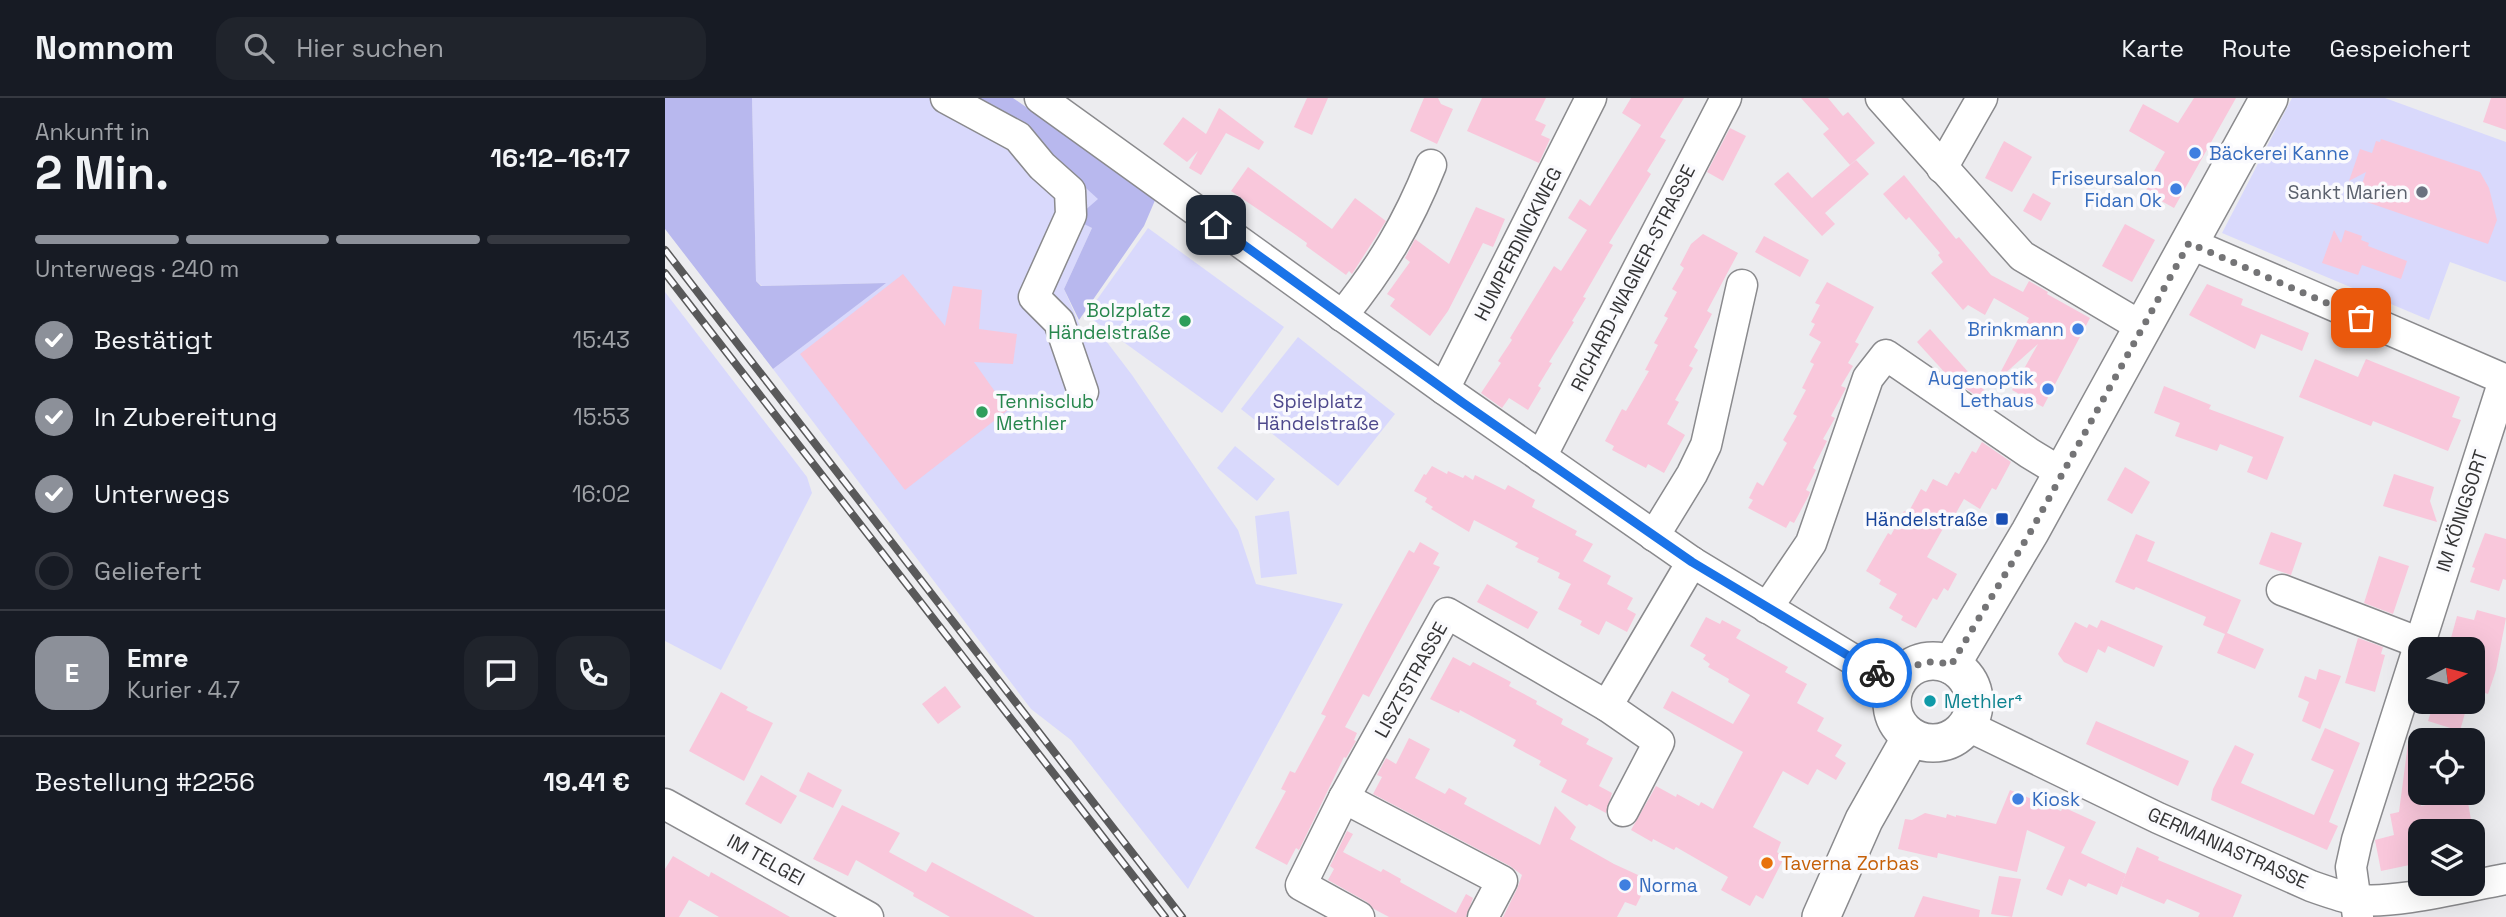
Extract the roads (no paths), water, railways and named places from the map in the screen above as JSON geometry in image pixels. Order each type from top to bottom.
[{"type":"main road","points":[[1951,665],[2031,531],[2269,98]]},
{"type":"main road","points":[[1926,661],[1951,665],[1966,679],[1974,698],[1972,713],[1966,725],[1958,734],[1935,743],[1911,737],[1902,729],[1892,707],[1896,683],[1914,665],[1926,661]]},
{"type":"main road","points":[[1821,917],[1864,820],[1911,737]]},
{"type":"street","points":[[946,98],[1018,137],[1042,166],[1070,191],[1071,215],[1034,296],[1059,322],[1083,392]]},
{"type":"street","points":[[1040,98],[1444,389],[1692,562],[1896,683]]},
{"type":"street","name":"HUMPERDINCKWEG","points":[[1444,389],[1591,98]]},
{"type":"street","name":"RICHARD-WAGNER-STRASSE","points":[[1541,457],[1726,98]]},
{"type":"street","points":[[1881,98],[2022,256],[2142,327]]},
{"type":"street","points":[[1943,168],[1982,98]]},
{"type":"street","points":[[1350,322],[1417,202],[1431,165]]},
{"type":"street","points":[[2189,243],[2505,380]]},
{"type":"street","points":[[1350,322],[1401,264]]},
{"type":"street","points":[[1654,536],[1692,474],[1706,444],[1742,285]]},
{"type":"street","points":[[1767,608],[1811,543],[1868,378],[1886,355],[2062,473]]},
{"type":"street","name":"IM KÖNIGSORT","points":[[2422,637],[2505,380]]},
{"type":"street","points":[[1607,706],[1692,562]]},
{"type":"street","points":[[2282,590],[2408,638]]},
{"type":"street","name":"LISZTSTRASSE","points":[[1359,917],[1301,885],[1344,798],[1447,613],[1607,706],[1659,742],[1623,811]]},
{"type":"street","name":"IM KÖNIGSORT","points":[[2356,908],[2351,867],[2357,840],[2408,681]]},
{"type":"street","name":"GERMANIASTRASSE","points":[[1966,725],[2158,818],[2356,908],[2371,901],[2506,879]]},
{"type":"street","points":[[1344,798],[1503,881],[1483,917]]},
{"type":"street","name":"IM TELGEI","points":[[665,804],[868,917]]},
{"type":"railway","points":[[665,250],[1182,917]]},
{"type":"railway","points":[[665,273],[1165,917]]},
{"type":"place","name":"Bäckerei Kanne","points":[[2195,153]]},
{"type":"place","name":"Friseursalon Fidan Ok","points":[[2176,189]]},
{"type":"place","name":"Sankt Marien","points":[[2422,192]]},
{"type":"place","name":"Bolzplatz Händelstraße","points":[[1185,321]]},
{"type":"place","name":"Brinkmann","points":[[2078,329]]},
{"type":"place","name":"Augenoptik Lethaus","points":[[2048,389]]},
{"type":"place","name":"Tennisclub Methler","points":[[982,412]]},
{"type":"place","name":"Händelstraße","points":[[2002,519]]},
{"type":"place","name":"Methler⁴","points":[[1930,701]]},
{"type":"place","name":"Kiosk","points":[[2018,799]]},
{"type":"place","name":"Taverna Zorbas","points":[[1767,863]]},
{"type":"place","name":"Norma","points":[[1625,885]]},
{"type":"park label","name":"Spielplatz Händelstraße","points":[[1318,412]]}]
